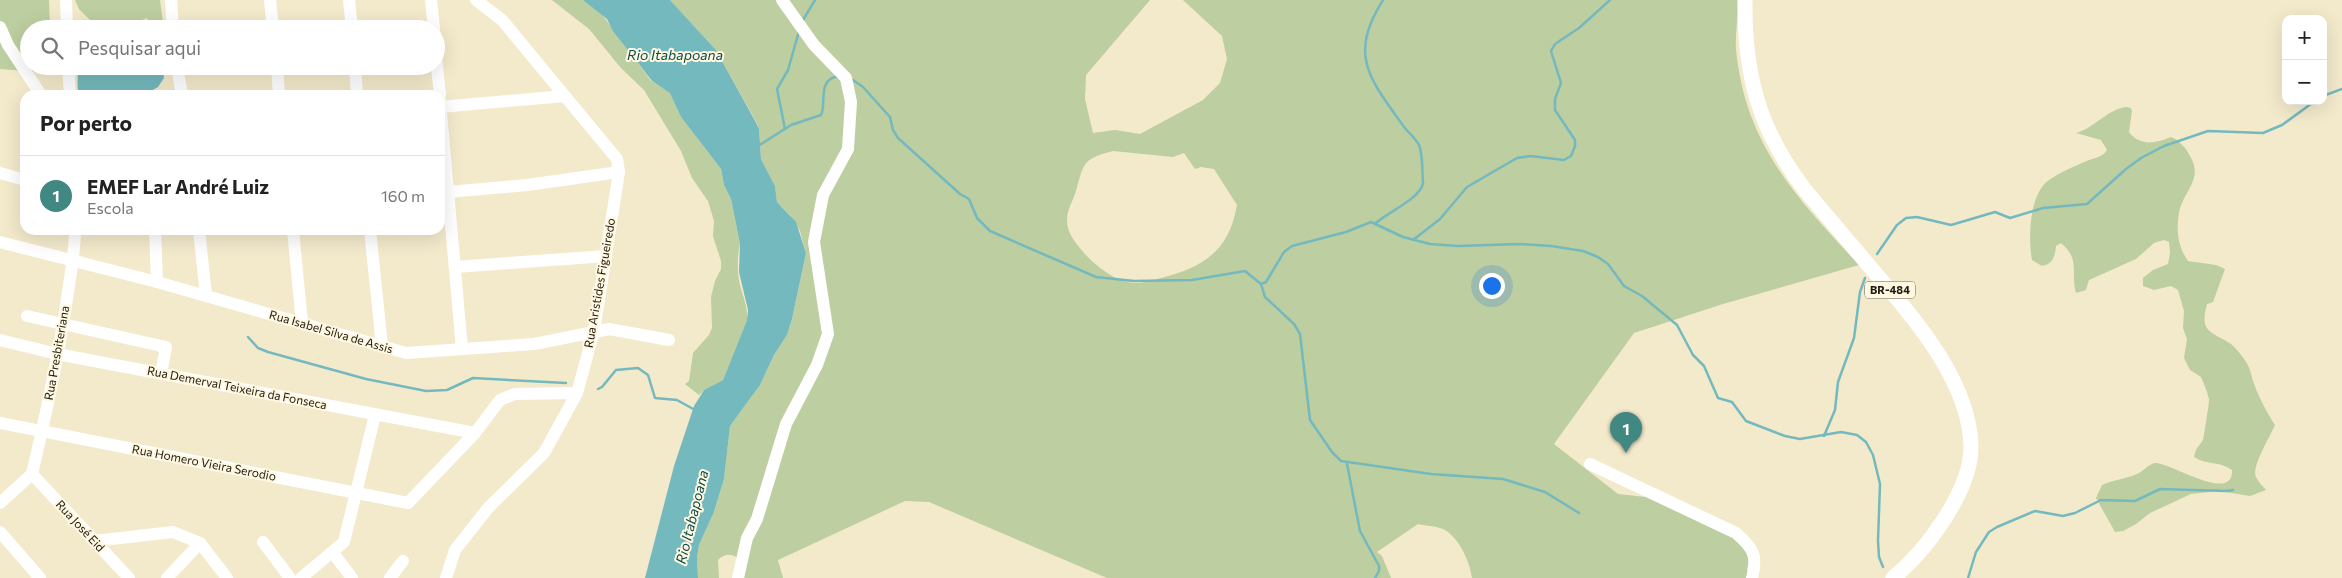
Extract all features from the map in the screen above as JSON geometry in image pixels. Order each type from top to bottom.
[{"type":"main road","name":"BR-484","points":[[1745,0],[1744,33],[1750,75],[1767,128],[1778,149],[1805,190],[1927,338],[1950,376],[1966,418],[1971,446],[1969,466],[1962,484],[1923,548],[1893,578]]},
{"type":"street","points":[[66,0],[67,20]]},
{"type":"street","points":[[171,0],[172,20]]},
{"type":"street","points":[[270,0],[272,20]]},
{"type":"street","points":[[349,0],[351,20]]},
{"type":"street","points":[[431,0],[433,20]]},
{"type":"street","points":[[448,192],[527,185],[619,172],[617,159],[502,20],[476,0]]},
{"type":"street","points":[[738,578],[747,538],[757,519],[786,424],[817,365],[828,334],[814,242],[823,195],[848,149],[851,102],[846,78],[814,46],[782,0]]},
{"type":"street","points":[[0,27],[8,46],[20,64]]},
{"type":"street","points":[[28,75],[38,90]]},
{"type":"street","points":[[69,75],[70,90]]},
{"type":"street","points":[[179,75],[181,90]]},
{"type":"street","points":[[278,75],[279,90]]},
{"type":"street","points":[[356,75],[357,90]]},
{"type":"street","points":[[438,75],[439,90]]},
{"type":"street","points":[[445,107],[565,96]]},
{"type":"street","points":[[445,160],[462,349]]},
{"type":"street","name":"Rua Aristides Figueiredo","points":[[446,578],[455,550],[488,508],[544,453],[577,393],[594,331],[619,172]]},
{"type":"street","points":[[0,173],[20,179]]},
{"type":"street","name":"Rua Presbiteriana","points":[[32,474],[63,324],[75,235]]},
{"type":"street","points":[[155,235],[157,282]]},
{"type":"street","points":[[200,235],[206,296]]},
{"type":"street","points":[[293,235],[302,323]]},
{"type":"street","points":[[371,235],[382,346]]},
{"type":"street","name":"Rua Isabel Silva de Assis","points":[[0,242],[157,282],[406,353],[534,344],[609,329],[669,340]]},
{"type":"street","points":[[455,268],[606,256]]},
{"type":"street","points":[[27,316],[166,347],[161,374]]},
{"type":"street","name":"Rua Demerval Teixeira da Fonseca","points":[[0,340],[57,354],[475,433]]},
{"type":"street","points":[[475,433],[500,400],[515,394],[577,393]]},
{"type":"street","points":[[301,578],[344,542],[375,415]]},
{"type":"street","name":"Rua Homero Vieira Serodio","points":[[0,423],[408,503],[475,433]]},
{"type":"street","points":[[1590,464],[1736,533],[1752,547],[1755,566],[1752,578]]},
{"type":"street","points":[[0,503],[32,474]]},
{"type":"street","name":"Rua José Eid","points":[[32,474],[129,578]]},
{"type":"street","points":[[0,532],[40,578]]},
{"type":"street","points":[[94,541],[173,532],[200,543],[228,578]]},
{"type":"street","points":[[263,542],[290,578]]},
{"type":"street","points":[[167,578],[200,543]]},
{"type":"street","points":[[333,552],[352,578]]},
{"type":"street","points":[[390,578],[403,561]]},
{"type":"green space","points":[[0,0],[49,0],[50,20],[20,20],[20,71],[0,69]]},
{"type":"green space","points":[[75,0],[160,0],[163,20],[148,20],[147,18],[142,20],[90,20],[79,9]]},
{"type":"green space","points":[[552,0],[583,0],[601,13],[651,81],[671,93],[681,117],[721,169],[724,185],[731,199],[740,244],[738,275],[746,306],[747,320],[723,380],[704,390],[699,395],[685,384],[689,381],[693,353],[709,335],[712,328],[711,297],[715,281],[721,269],[721,261],[713,236],[714,221],[708,201],[692,178],[681,151],[644,90],[621,68],[589,29]]},
{"type":"green space","points":[[670,0],[1150,0],[1086,75],[1085,99],[1093,133],[1115,130],[1140,134],[1203,100],[1220,83],[1227,59],[1222,36],[1183,0],[1739,0],[1736,49],[1741,83],[1750,114],[1763,142],[1795,193],[1859,265],[1723,304],[1634,333],[1554,444],[1618,494],[1655,498],[1739,536],[1752,562],[1747,568],[1749,578],[1472,578],[1469,565],[1460,545],[1450,534],[1439,528],[1418,524],[1377,552],[1382,556],[1391,578],[1107,578],[929,502],[905,501],[778,560],[783,578],[744,578],[742,561],[727,555],[718,560],[719,578],[698,578],[697,558],[699,545],[714,512],[724,479],[730,426],[760,385],[774,355],[787,335],[806,253],[800,231],[790,215],[777,202],[775,186],[761,159],[759,127],[716,50]],"holes":[[[1113,151],[1173,157],[1184,153],[1195,169],[1201,167],[1214,169],[1237,205],[1228,234],[1212,255],[1202,262],[1176,274],[1141,283],[1132,283],[1116,278],[1098,266],[1084,253],[1070,234],[1067,225],[1068,212],[1083,168],[1095,157]]]},
{"type":"green space","points":[[2126,107],[2131,108],[2132,111],[2129,132],[2133,137],[2143,142],[2154,142],[2171,137],[2182,145],[2194,164],[2194,179],[2179,213],[2178,232],[2180,244],[2188,261],[2216,265],[2225,269],[2213,302],[2207,304],[2205,314],[2206,326],[2208,330],[2231,344],[2243,357],[2249,367],[2261,400],[2275,425],[2258,459],[2255,472],[2257,479],[2266,490],[2250,496],[2219,491],[2191,494],[2150,513],[2123,531],[2115,532],[2096,498],[2102,485],[2133,476],[2155,463],[2212,483],[2223,483],[2230,480],[2232,470],[2223,465],[2194,457],[2196,449],[2203,440],[2209,400],[2201,377],[2190,370],[2184,358],[2187,339],[2183,328],[2184,311],[2178,290],[2171,286],[2154,290],[2143,286],[2143,278],[2153,270],[2168,264],[2169,242],[2164,240],[2154,243],[2136,259],[2089,280],[2086,290],[2076,293],[2073,260],[2061,243],[2056,246],[2054,256],[2049,263],[2042,266],[2032,260],[2030,229],[2037,195],[2049,180],[2057,175],[2105,153],[2107,150],[2101,140],[2076,133],[2083,131],[2112,112]]},
{"type":"water","name":"Rio Itabapoana","points":[[583,0],[670,0],[716,50],[759,128],[761,159],[775,186],[777,202],[796,222],[806,253],[787,335],[774,355],[760,385],[730,426],[724,479],[714,512],[699,545],[697,558],[698,578],[645,578],[674,466],[694,406],[704,390],[723,380],[747,320],[748,310],[739,272],[740,244],[731,199],[724,185],[721,169],[681,117],[670,93],[652,81],[613,31],[607,19]]},
{"type":"water","points":[[78,75],[164,75],[164,78],[158,87],[153,90],[78,90]]},
{"type":"waterway","points":[[803,20],[815,0]]},
{"type":"waterway","points":[[1376,223],[1416,194],[1421,189],[1423,183],[1422,158],[1419,145],[1380,92],[1367,65],[1365,51],[1367,36],[1383,0]]},
{"type":"waterway","points":[[1413,240],[1440,219],[1467,187],[1517,158],[1530,156],[1564,160],[1571,156],[1575,140],[1555,110],[1555,99],[1561,83],[1551,51],[1555,44],[1579,28],[1610,0]]},
{"type":"waterway","points":[[785,129],[777,89],[788,70],[799,31]]},
{"type":"waterway","points":[[758,146],[791,125],[821,115],[827,82],[839,76]]},
{"type":"waterway","points":[[853,80],[863,87],[890,117],[893,130],[898,138],[960,194],[969,199],[977,218],[990,231],[1096,277],[1134,281],[1192,280],[1245,271],[1261,284],[1265,297],[1294,324],[1300,334],[1310,420],[1332,452],[1341,461],[1431,474],[1503,479],[1545,492],[1579,513]]},
{"type":"waterway","points":[[2327,95],[2342,89]]},
{"type":"waterway","points":[[1877,254],[1897,225],[1906,218],[1917,217],[1951,225],[1995,212],[2010,218],[2043,208],[2087,204],[2126,169],[2141,158],[2164,146],[2208,131],[2263,133],[2282,125],[2310,105]]},
{"type":"waterway","points":[[1261,284],[1266,282],[1284,252],[1292,246],[1346,232],[1371,222],[1403,237],[1430,244],[1458,246],[1520,244],[1551,246],[1583,251],[1598,257],[1608,264],[1624,286],[1642,296],[1677,325],[1693,355],[1704,366],[1718,398],[1732,402],[1746,421],[1785,436],[1800,439],[1841,432],[1857,435],[1866,442],[1873,455],[1880,484],[1878,541],[1879,557],[1883,567]]},
{"type":"waterway","points":[[1824,436],[1835,410],[1838,382],[1854,338],[1860,292],[1865,278]]},
{"type":"waterway","points":[[248,337],[258,348],[268,352],[366,379],[426,391],[447,390],[473,378],[566,383]]},
{"type":"waterway","points":[[598,389],[602,387],[616,370],[638,368],[648,375],[655,398],[677,400],[695,410]]},
{"type":"waterway","points":[[1347,464],[1360,531],[1379,566],[1379,571],[1375,578]]},
{"type":"waterway","points":[[1968,578],[1976,552],[1989,532],[2035,511],[2063,516],[2075,513],[2101,500],[2135,501],[2160,489],[2233,490]]},
{"type":"place","name":"EMEF Lar André Luiz","points":[[1626,453]]}]
